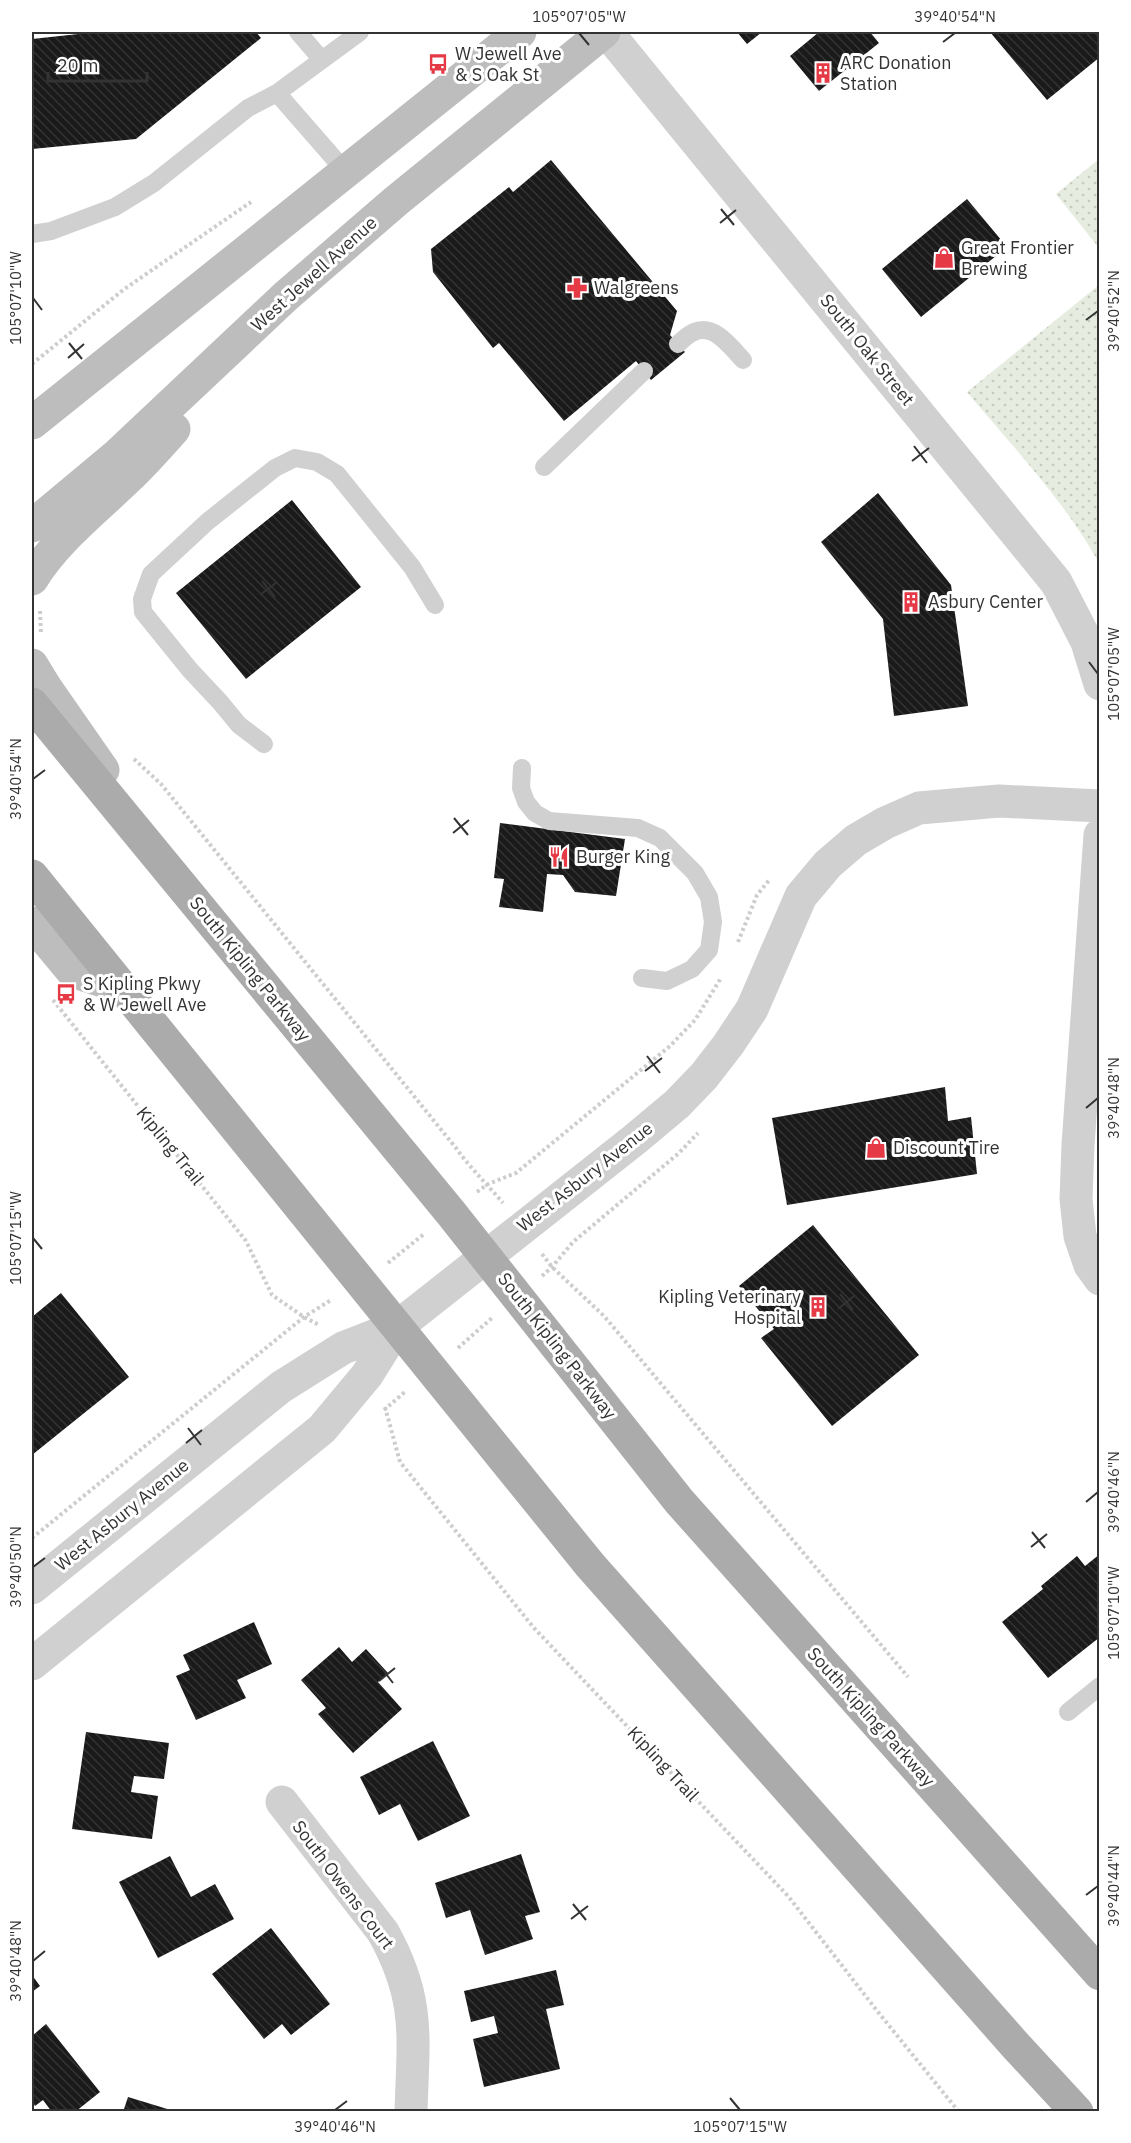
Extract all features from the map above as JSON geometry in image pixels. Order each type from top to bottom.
[{"type":"main road","points":[[32,423],[520,32]]},
{"type":"main road","name":"West Jewell Avenue","points":[[32,526],[116,456],[286,296],[396,201],[605,32]]},
{"type":"main road","points":[[36,592],[42,563],[77,525],[128,478],[191,411],[248,333]]},
{"type":"main road","points":[[37,652],[46,688],[204,913]]},
{"type":"main road","name":"South Kipling Parkway","points":[[32,704],[451,1214],[679,1501],[1100,1974]]},
{"type":"main road","points":[[32,876],[590,1565],[1077,2112]]},
{"type":"main road","points":[[32,923],[72,971],[121,987]]},
{"type":"street","name":"South Oak Street","points":[[605,32],[1056,582],[1087,642],[1100,684]]},
{"type":"street","name":"West Asbury Avenue","points":[[32,1588],[281,1387],[343,1348],[397,1327],[677,1104],[704,1076],[752,1009],[801,896],[828,864],[856,840],[885,823],[919,808],[999,801],[1100,806]]},
{"type":"street","points":[[1100,835],[1078,1145],[1077,1200],[1080,1236],[1090,1265],[1100,1279]]},
{"type":"street","points":[[32,1664],[322,1429],[367,1375],[397,1327]]},
{"type":"street","name":"South Owens Court","points":[[282,1802],[383,1932],[396,1956],[411,2005],[414,2058],[411,2112]]},
{"type":"lane","points":[[298,32],[322,60]]},
{"type":"lane","points":[[32,234],[51,231],[115,207],[154,183],[248,108],[277,93],[360,32]]},
{"type":"lane","points":[[277,93],[345,171]]},
{"type":"lane","points":[[678,344],[696,331],[711,331],[725,340],[743,360]]},
{"type":"lane","points":[[544,467],[644,371]]},
{"type":"lane","points":[[264,744],[239,725],[143,612],[142,599],[150,574],[207,522],[275,468],[295,458],[317,462],[337,474],[412,567],[435,605]]},
{"type":"lane","points":[[522,768],[521,788],[526,802],[535,813],[549,821],[638,828],[660,838],[695,873],[709,897],[713,922],[709,950],[692,969],[667,981],[642,978]]},
{"type":"lane","points":[[1068,1712],[1100,1686]]},
{"type":"path","points":[[32,364],[123,290],[258,197]]},
{"type":"path","points":[[36,592],[39,630],[37,652]]},
{"type":"path","points":[[131,755],[161,784],[456,1148],[468,1166],[488,1184]]},
{"type":"path","points":[[735,948],[757,896],[774,874]]},
{"type":"path","points":[[32,1538],[304,1317],[390,1261],[488,1184],[516,1173],[670,1046],[695,1020],[722,976]]},
{"type":"path","name":"Kipling Trail","points":[[46,991],[246,1241],[272,1295],[304,1317]]},
{"type":"path","points":[[432,1370],[552,1267],[604,1316],[908,1677]]},
{"type":"path","name":"Kipling Trail","points":[[432,1370],[385,1409],[400,1462],[534,1628],[789,1896],[878,2012],[959,2112]]},
{"type":"shaded area","points":[[1099,159],[1099,248],[1056,194]]},
{"type":"shaded area","points":[[1099,285],[1099,563],[1054,496],[967,392]]},
{"type":"building","points":[[97,32],[256,32],[261,38],[136,139],[32,149],[32,39]]},
{"type":"building","points":[[737,32],[762,32],[747,44]]},
{"type":"building","name":"ARC Donation Station","points":[[819,32],[870,32],[879,43],[819,91],[790,56]]},
{"type":"building","points":[[990,32],[1100,32],[1100,57],[1047,100]]},
{"type":"building","name":"Walgreens","points":[[551,160],[677,311],[670,335],[685,352],[651,380],[636,361],[564,421],[499,343],[493,348],[433,272],[431,249],[509,187],[513,192]]},
{"type":"building","name":"Great Frontier Brewing","points":[[967,199],[1007,247],[921,317],[882,269]]},
{"type":"building","name":"Asbury Center","points":[[878,493],[951,585],[968,706],[894,716],[883,619],[821,542]]},
{"type":"building","points":[[292,500],[361,587],[246,679],[176,593]]},
{"type":"building","name":"Burger King","points":[[500,823],[625,839],[616,896],[575,892],[563,875],[547,874],[543,912],[499,907],[504,879],[494,878]]},
{"type":"building","name":"Discount Tire","points":[[945,1087],[948,1121],[971,1117],[977,1174],[787,1205],[772,1118]]},
{"type":"building","name":"Kipling Veterinary Hospital","points":[[813,1225],[919,1355],[832,1426],[761,1338],[774,1329],[739,1286]]},
{"type":"building","points":[[61,1293],[129,1377],[32,1455],[32,1317]]},
{"type":"building","points":[[1100,1554],[1100,1637],[1048,1678],[1002,1622],[1043,1589],[1041,1586],[1077,1556],[1085,1566]]},
{"type":"building","points":[[254,1622],[272,1664],[237,1680],[246,1698],[196,1720],[176,1676],[190,1670],[183,1655]]},
{"type":"building","points":[[339,1647],[352,1662],[366,1649],[388,1673],[378,1682],[402,1709],[353,1753],[318,1714],[326,1708],[301,1680]]},
{"type":"building","points":[[86,1732],[169,1743],[164,1779],[134,1776],[131,1792],[158,1796],[152,1839],[72,1829]]},
{"type":"building","points":[[433,1741],[470,1816],[418,1841],[400,1804],[379,1815],[360,1777]]},
{"type":"building","points":[[521,1854],[540,1912],[525,1916],[533,1939],[485,1955],[470,1910],[446,1918],[435,1883]]},
{"type":"building","points":[[170,1856],[191,1897],[215,1884],[234,1919],[158,1958],[119,1882]]},
{"type":"building","points":[[271,1928],[330,2004],[291,2035],[282,2024],[264,2039],[212,1974]]},
{"type":"building","points":[[556,1970],[564,2005],[546,2009],[560,2069],[484,2087],[473,2039],[498,2033],[494,2016],[471,2022],[464,1991]]},
{"type":"building","points":[[32,1975],[40,1986],[32,1992]]},
{"type":"building","points":[[46,2024],[100,2092],[75,2112],[52,2112],[43,2100],[35,2106],[32,2102],[32,2036]]},
{"type":"building","points":[[128,2097],[174,2111],[174,2112],[123,2112]]},
{"type":"place","name":"W Jewell Ave & S Oak St","points":[[438,64]]},
{"type":"place","name":"ARC Donation Station","points":[[823,73]]},
{"type":"place","name":"Great Frontier Brewing","points":[[944,258]]},
{"type":"place","name":"Walgreens","points":[[577,288]]},
{"type":"place","name":"Asbury Center","points":[[911,602]]},
{"type":"place","name":"Burger King","points":[[559,857]]},
{"type":"place","name":"S Kipling Pkwy & W Jewell Ave","points":[[66,994]]},
{"type":"place","name":"Discount Tire","points":[[876,1148]]},
{"type":"place","name":"Kipling Veterinary Hospital","points":[[818,1307]]}]
